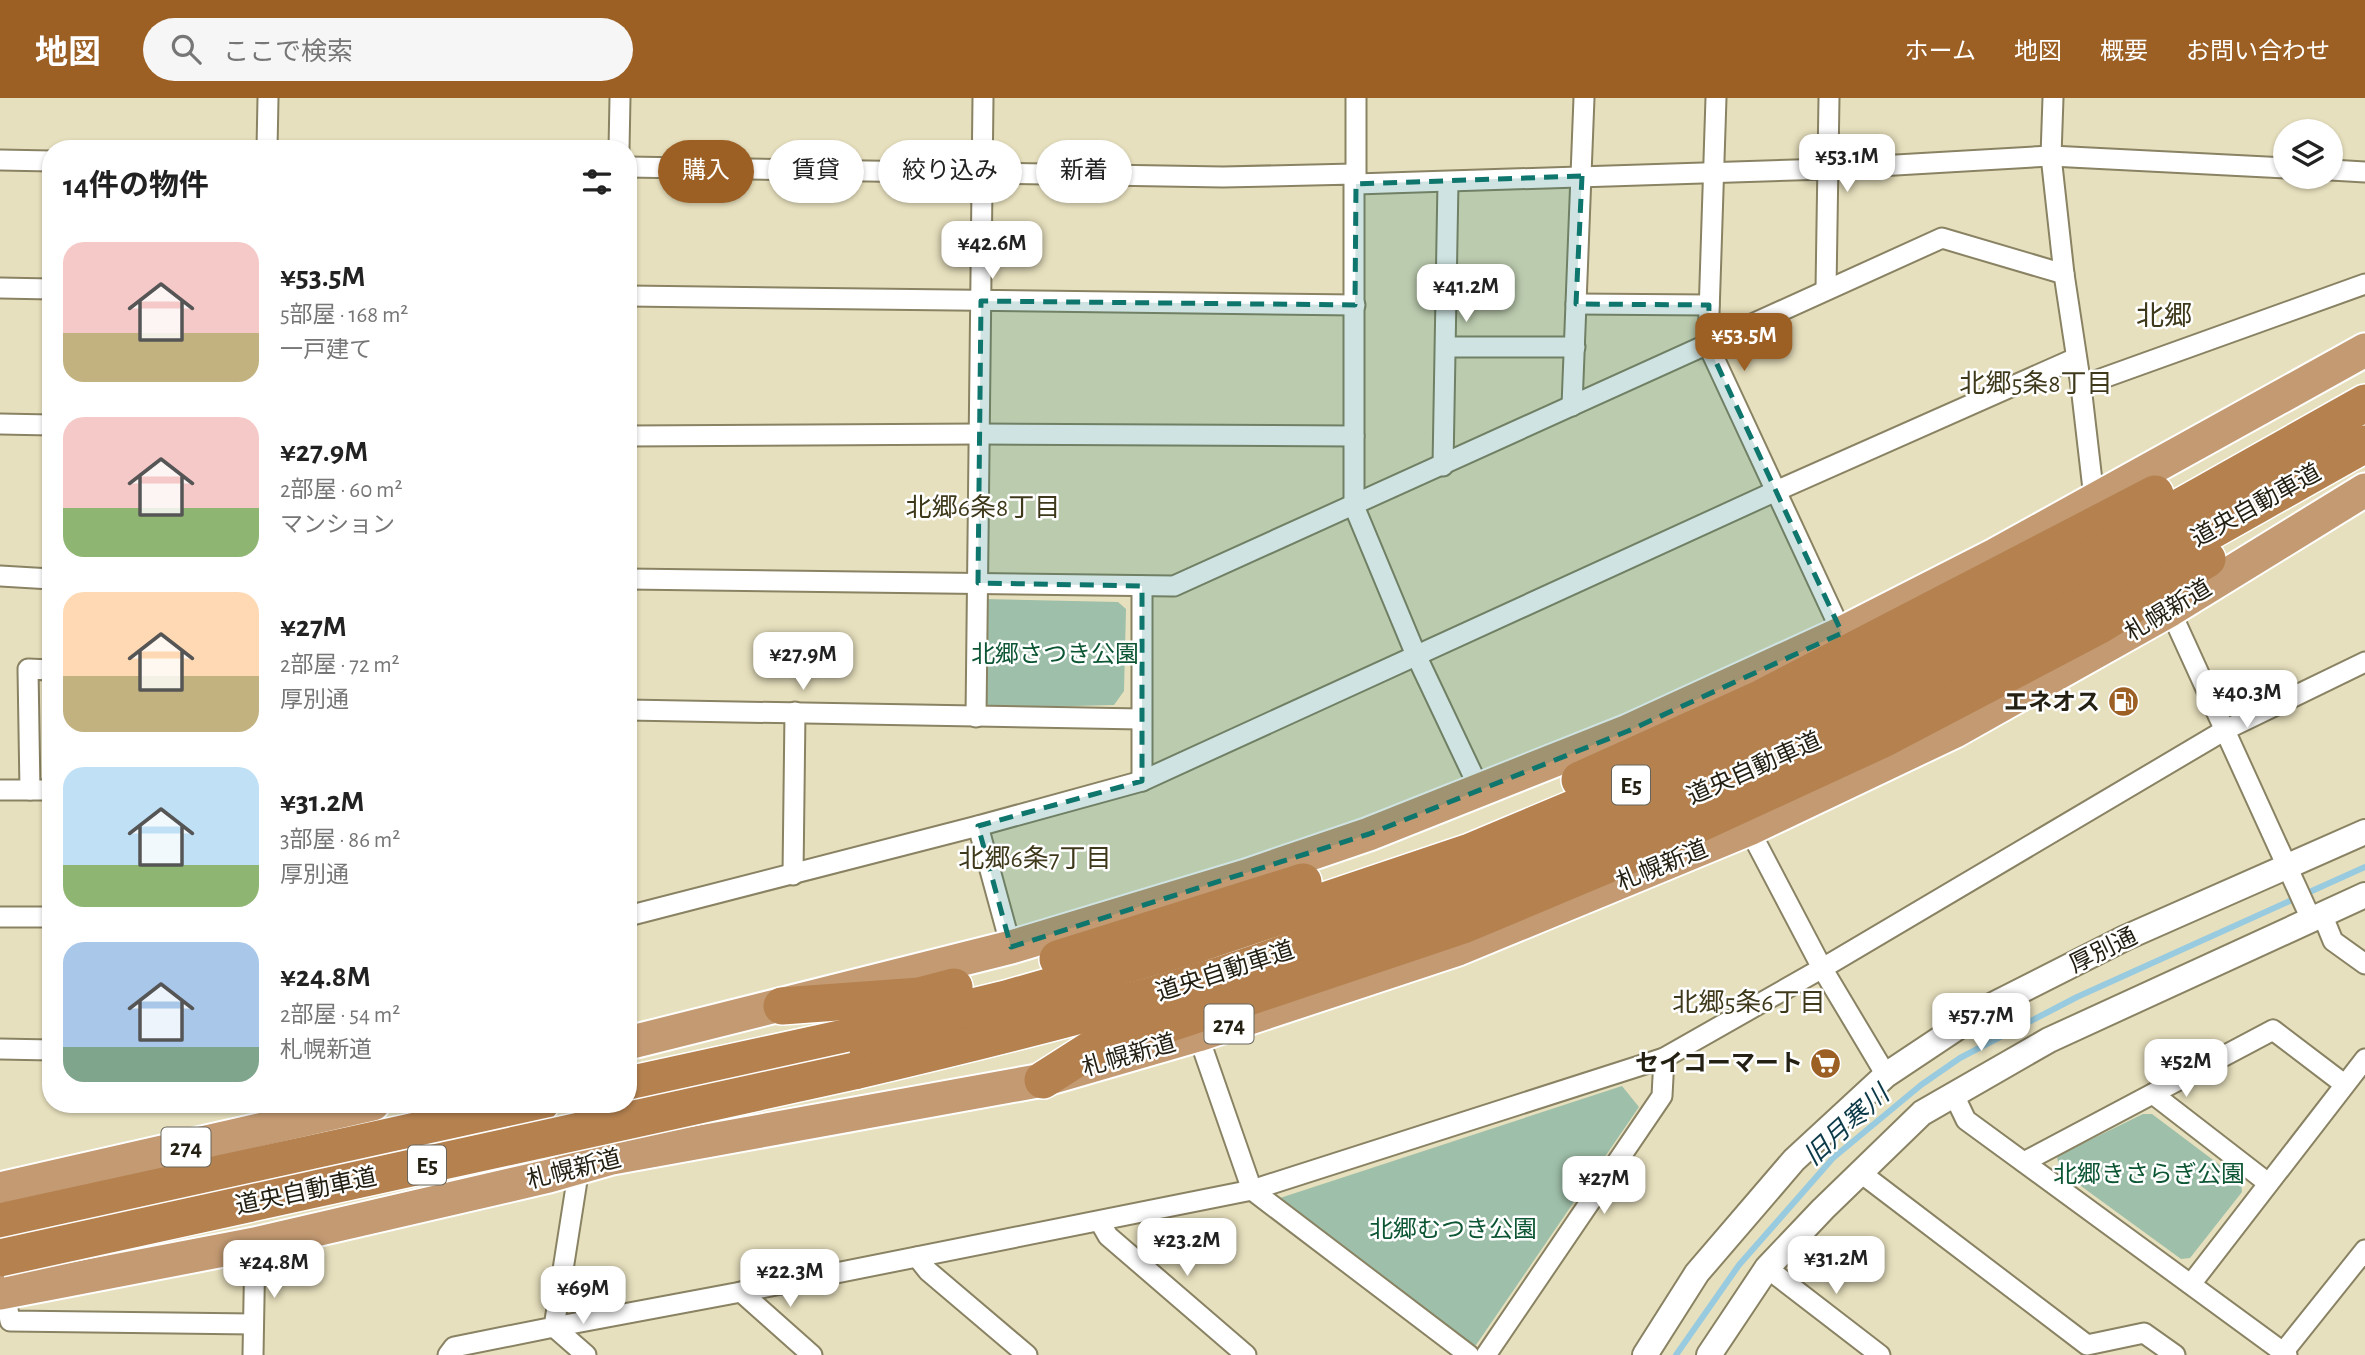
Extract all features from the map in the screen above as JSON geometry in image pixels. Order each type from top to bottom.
[{"type":"highway","points":[[637,1041],[1011,947],[1295,859],[1370,834],[1628,731],[1842,633],[1994,555],[2365,350]]},
{"type":"highway","points":[[782,1006],[920,996],[1046,963],[1476,826],[1762,698],[2218,462],[2355,409]]},
{"type":"highway","name":"道央自動車道","points":[[637,1083],[1006,999],[1191,946],[1470,852],[1713,750],[1826,696],[2010,603],[2355,409]]},
{"type":"highway","points":[[1044,1080],[1090,1050],[1463,925],[1642,850],[1885,738],[2098,626],[2280,514],[2365,446]]},
{"type":"highway","name":"道央自動車道","points":[[2,1281],[1010,1034],[1202,981],[1475,886],[1729,781],[1837,731],[2016,638],[2365,446]]},
{"type":"highway","name":"札幌新道","points":[[2,1281],[255,1244],[612,1158],[1044,1080],[1198,1035],[1458,949],[1749,829],[1955,731],[2170,610],[2365,490]]},
{"type":"highway","name":"274","points":[[0,1189],[262,1117],[296,1113]]},
{"type":"highway","name":"道央自動車道","points":[[0,1222],[499,1113]]},
{"type":"street","points":[[267,140],[268,98]]},
{"type":"street","points":[[620,98],[620,140]]},
{"type":"street","points":[[983,98],[983,140]]},
{"type":"street","points":[[1356,98],[1354,506],[1416,655],[1480,789]]},
{"type":"street","points":[[1572,406],[1584,98]]},
{"type":"street","points":[[1716,98],[1708,345],[1842,633]]},
{"type":"street","points":[[1826,289],[1829,98]]},
{"type":"street","points":[[2053,98],[2051,156],[2094,498]]},
{"type":"street","points":[[1356,184],[1827,169],[2051,156],[2273,167]]},
{"type":"street","points":[[0,160],[42,161]]},
{"type":"street","points":[[637,167],[878,171]]},
{"type":"street","points":[[2343,171],[2365,172]]},
{"type":"street","points":[[1022,173],[1223,177],[1354,174],[1356,184]]},
{"type":"street","points":[[1443,466],[1448,182]]},
{"type":"street","points":[[976,717],[983,203]]},
{"type":"street","points":[[637,579],[1174,586],[1942,238],[2064,274]]},
{"type":"street","points":[[2081,386],[2365,284]]},
{"type":"street","points":[[0,288],[42,289]]},
{"type":"street","points":[[637,296],[1355,305]]},
{"type":"street","points":[[1576,304],[1709,305]]},
{"type":"street","points":[[1446,347],[1575,347]]},
{"type":"street","points":[[637,914],[1142,781],[1776,491],[2076,358]]},
{"type":"street","points":[[0,424],[42,425]]},
{"type":"street","points":[[637,436],[1353,436]]},
{"type":"street","points":[[0,576],[42,578]]},
{"type":"street","points":[[1142,586],[1142,781]]},
{"type":"street","points":[[2170,610],[2290,875],[2312,913],[2333,941],[2365,964]]},
{"type":"street","points":[[448,1355],[454,1347],[1252,1190],[1664,1058],[2225,730],[2365,662]]},
{"type":"street","points":[[30,790],[28,669],[42,670]]},
{"type":"street","points":[[637,710],[1141,719]]},
{"type":"street","points":[[793,874],[795,712]]},
{"type":"street","points":[[0,790],[42,790]]},
{"type":"street","points":[[978,826],[1011,947]]},
{"type":"street","points":[[1749,829],[1822,968],[1886,1075]]},
{"type":"street","name":"厚別通","points":[[1645,1355],[1697,1273],[1785,1170],[1886,1075],[1985,1009],[2125,938],[2290,875],[2365,832]]},
{"type":"street","points":[[1709,1355],[1768,1268],[1922,1113],[2049,1040],[2312,913],[2365,895]]},
{"type":"street","points":[[0,917],[42,918]]},
{"type":"street","points":[[2024,1162],[2273,1030],[2344,1084]]},
{"type":"street","points":[[1198,1035],[1252,1190],[1469,1355]]},
{"type":"street","points":[[0,1049],[42,1050]]},
{"type":"street","points":[[1486,1355],[1662,1096],[1664,1058]]},
{"type":"street","points":[[2191,1284],[2365,1059]]},
{"type":"street","points":[[2153,1094],[2268,1183]]},
{"type":"street","points":[[1954,1095],[1966,1120],[2284,1354],[2365,1250]]},
{"type":"street","points":[[554,1327],[588,1113]]},
{"type":"street","points":[[1861,1172],[2087,1345],[2144,1333],[2175,1355]]},
{"type":"street","points":[[1100,1222],[1108,1236],[1246,1355]]},
{"type":"street","points":[[253,1355],[255,1244]]},
{"type":"street","points":[[917,1257],[928,1271],[1027,1355]]},
{"type":"street","points":[[1768,1268],[1880,1355]]},
{"type":"street","points":[[2,1281],[10,1321],[253,1324]]},
{"type":"street","points":[[741,1292],[812,1355]]},
{"type":"street","points":[[554,1327],[586,1355]]},
{"type":"highlighted area","points":[[1582,176],[1576,304],[1709,305],[1708,345],[1842,633],[1628,731],[1369,834],[1011,947],[978,826],[1142,781],[1142,586],[978,583],[981,301],[1355,305],[1356,184]]},
{"type":"green space","name":"北郷さつき公園","points":[[984,599],[1118,602],[1126,609],[1124,691],[1114,705],[991,708],[983,700]]},
{"type":"green space","name":"北郷むつき公園","points":[[1622,1086],[1639,1107],[1476,1345],[1464,1345],[1277,1199]]},
{"type":"green space","name":"北郷きさらぎ公園","points":[[2143,1114],[2152,1114],[2241,1181],[2242,1192],[2190,1258],[2181,1259],[2059,1170],[2057,1156]]},
{"type":"waterway","name":"旧月寒川","points":[[1676,1355],[1739,1265],[1833,1158],[1921,1085],[1960,1058],[2077,997],[2365,867]]},
{"type":"place","name":"エネオス","points":[[2123,702]]},
{"type":"place","name":"セイコーマート","points":[[1826,1063]]},
{"type":"district","name":"北郷","points":[[2164,315]]},
{"type":"district","name":"北郷5条8丁目","points":[[2036,383]]},
{"type":"district","name":"北郷6条8丁目","points":[[983,507]]},
{"type":"district","name":"北郷6条7丁目","points":[[1035,858]]},
{"type":"district","name":"北郷5条6丁目","points":[[1749,1002]]}]
